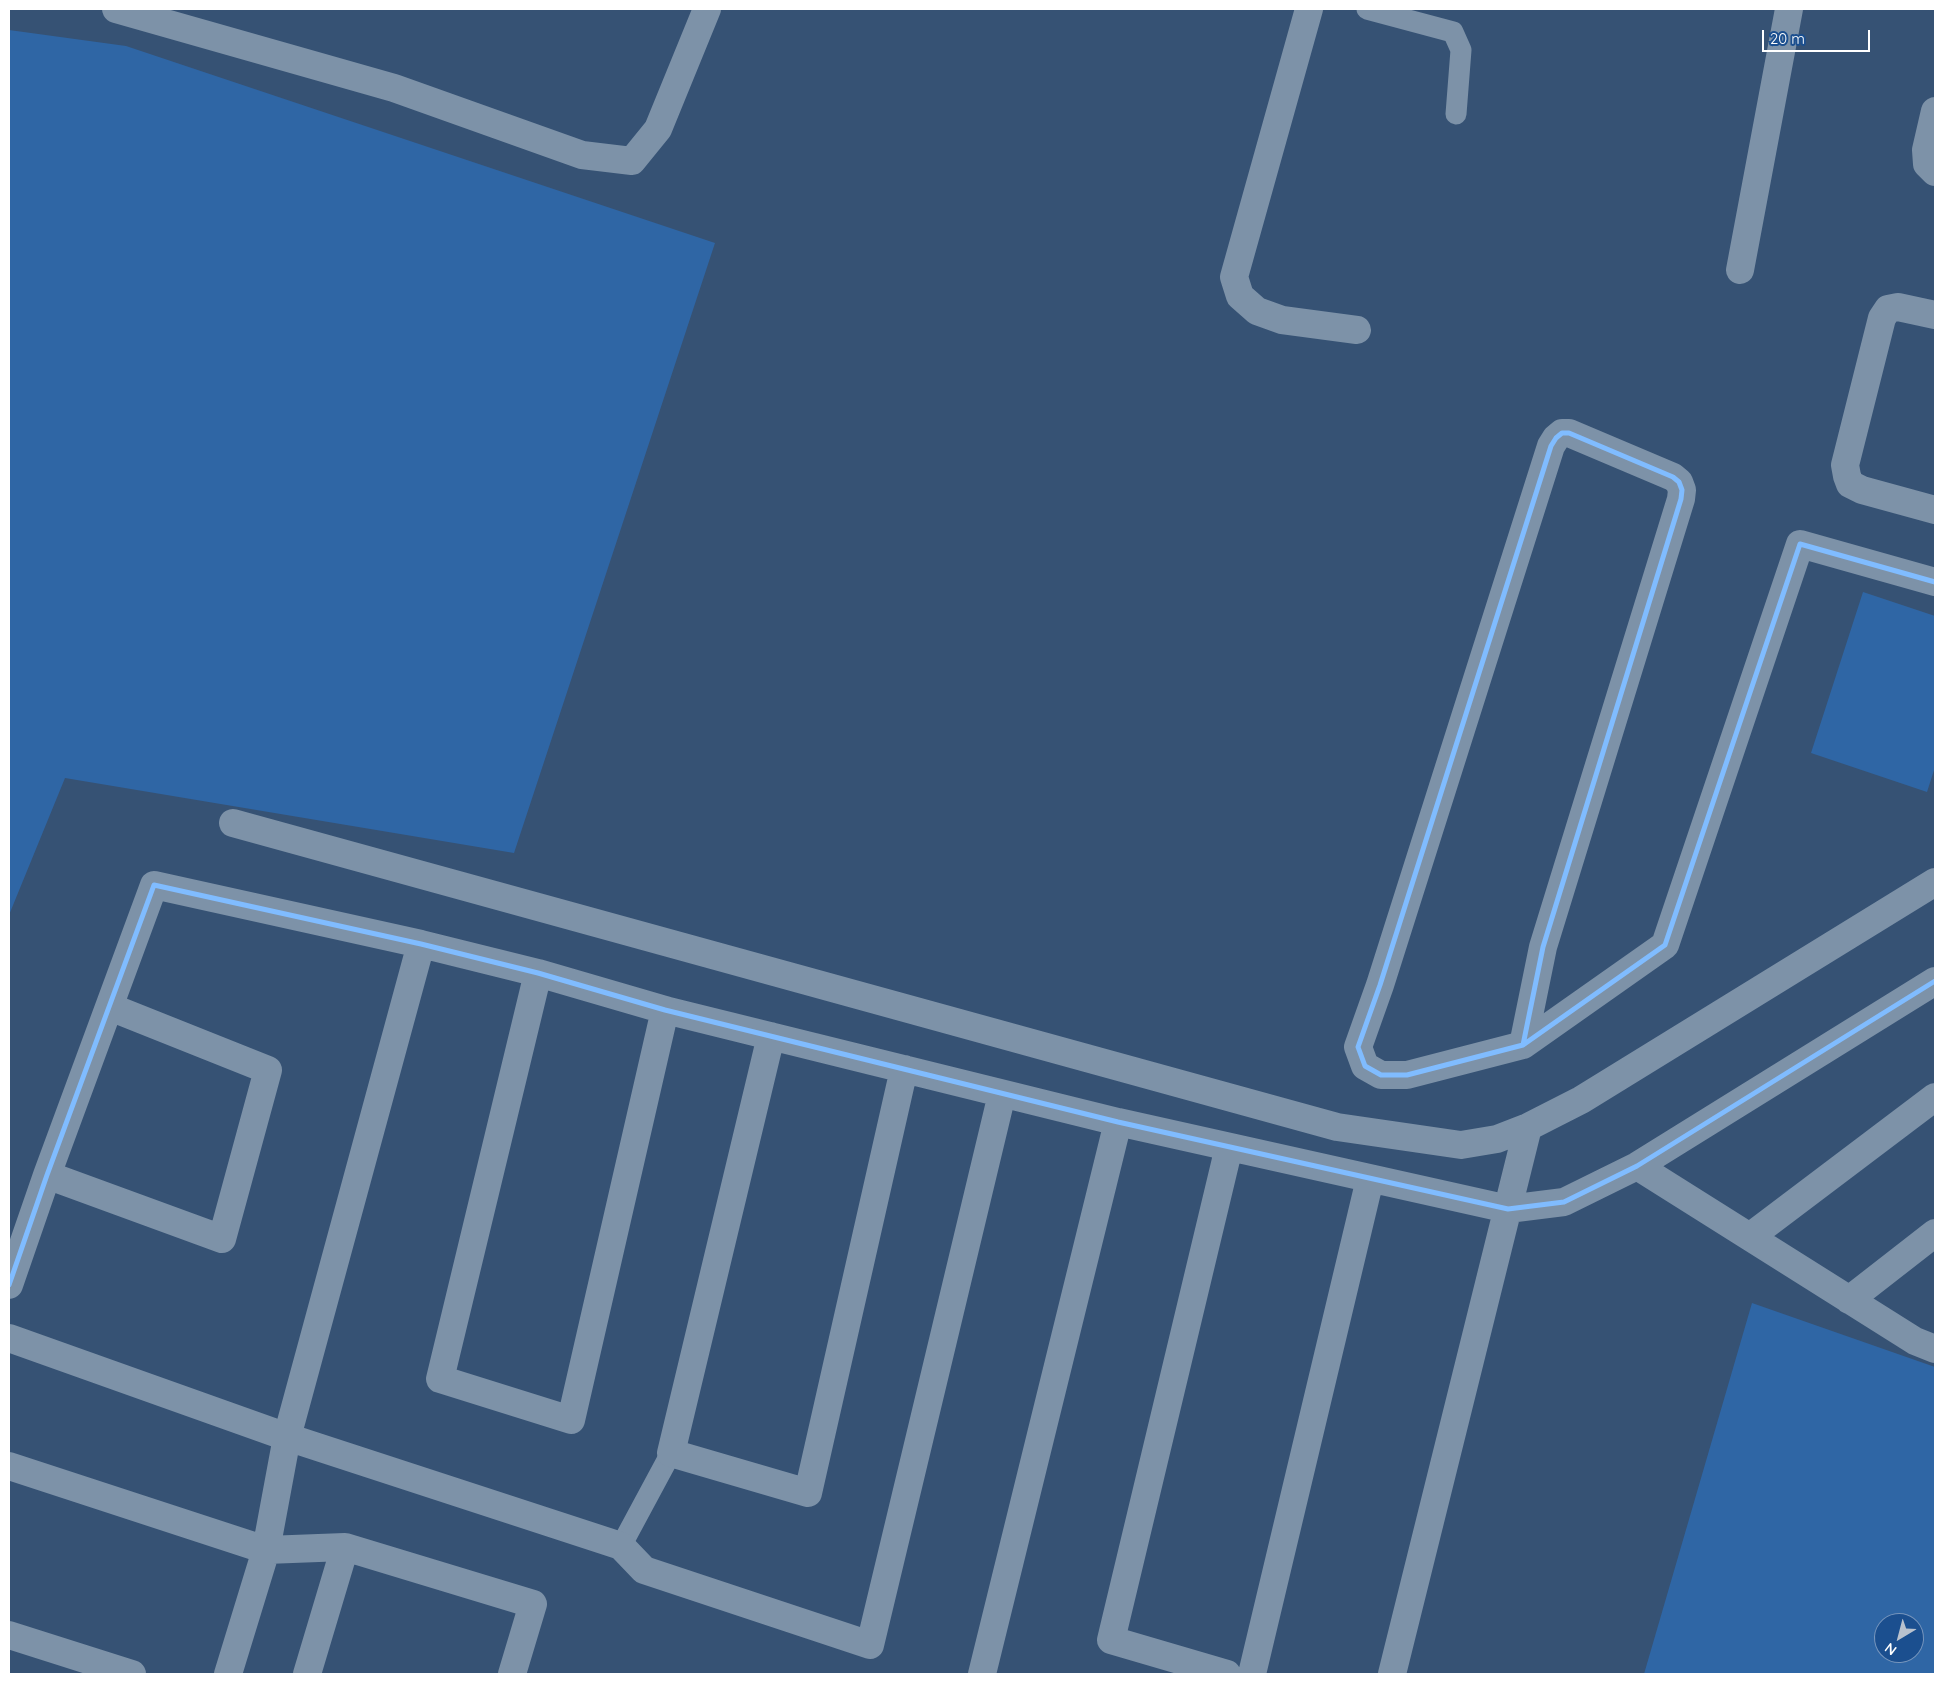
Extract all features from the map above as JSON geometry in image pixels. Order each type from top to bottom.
[{"type":"street","points":[[116,9],[394,88],[582,155],[632,161],[658,129],[708,9]]},
{"type":"street","points":[[1309,9],[1234,277],[1240,296],[1257,310],[1282,320],[1357,330]]},
{"type":"street","points":[[1740,270],[1789,9]]},
{"type":"street","points":[[1935,111],[1926,150],[1927,164],[1935,172]]},
{"type":"street","points":[[1935,314],[1898,306],[1888,309],[1882,318],[1845,465],[1846,476],[1850,484],[1862,490],[1935,510]]},
{"type":"street","points":[[1522,1045],[1543,947],[1681,499],[1682,490],[1679,482],[1674,477],[1570,433],[1562,433],[1551,446],[1380,985],[1358,1047],[1365,1066],[1381,1075],[1407,1075],[1522,1045],[1665,945],[1800,544],[1935,582]]},
{"type":"street","points":[[233,823],[1337,1127],[1462,1145],[1497,1139],[1528,1127],[1581,1100],[1935,882]]},
{"type":"street","points":[[9,1285],[154,885],[421,944],[538,973],[665,1010],[1118,1122],[1508,1209],[1564,1202],[1637,1166],[1935,981]]},
{"type":"street","points":[[228,1674],[266,1550],[287,1438],[421,944]]},
{"type":"street","points":[[538,973],[440,1379],[571,1420],[665,1010]]},
{"type":"street","points":[[47,1176],[222,1239],[268,1070],[110,1007]]},
{"type":"street","points":[[771,1036],[671,1453],[808,1493],[904,1069]]},
{"type":"street","points":[[9,1338],[287,1438],[621,1546],[644,1570],[870,1645],[1002,1094]]},
{"type":"street","points":[[1751,1236],[1935,1097]]},
{"type":"street","points":[[982,1674],[1118,1122]]},
{"type":"street","points":[[1392,1674],[1528,1127]]},
{"type":"street","points":[[1227,1674],[1111,1640],[1228,1147]]},
{"type":"street","points":[[1637,1166],[1915,1341],[1935,1348]]},
{"type":"street","points":[[1252,1674],[1370,1178]]},
{"type":"street","points":[[1849,1300],[1935,1234]]},
{"type":"street","points":[[9,1466],[266,1550],[345,1547],[533,1604],[512,1674]]},
{"type":"street","points":[[307,1674],[345,1547]]},
{"type":"street","points":[[9,1635],[132,1674]]},
{"type":"lane","points":[[1367,9],[1453,32],[1461,50],[1456,114]]},
{"type":"lane","points":[[621,1546],[671,1453]]},
{"type":"shaded area","points":[[9,30],[126,46],[715,243],[514,853],[65,778],[9,915]]},
{"type":"shaded area","points":[[1863,592],[1935,616],[1935,767],[1927,792],[1811,753]]},
{"type":"shaded area","points":[[1752,1303],[1935,1367],[1935,1674],[1644,1674]]},
{"type":"cycle path","points":[[1523,1045],[1543,947],[1681,499],[1682,490],[1679,482],[1673,477],[1569,433],[1562,433],[1556,438],[1551,446],[1380,985],[1358,1047],[1365,1066],[1381,1075],[1407,1075],[1523,1045],[1665,945],[1800,544],[1935,582]]},
{"type":"cycle path","points":[[9,1285],[47,1175],[154,885],[421,944],[538,973],[665,1010],[1118,1122],[1508,1209],[1564,1202],[1637,1166],[1935,981]]}]
